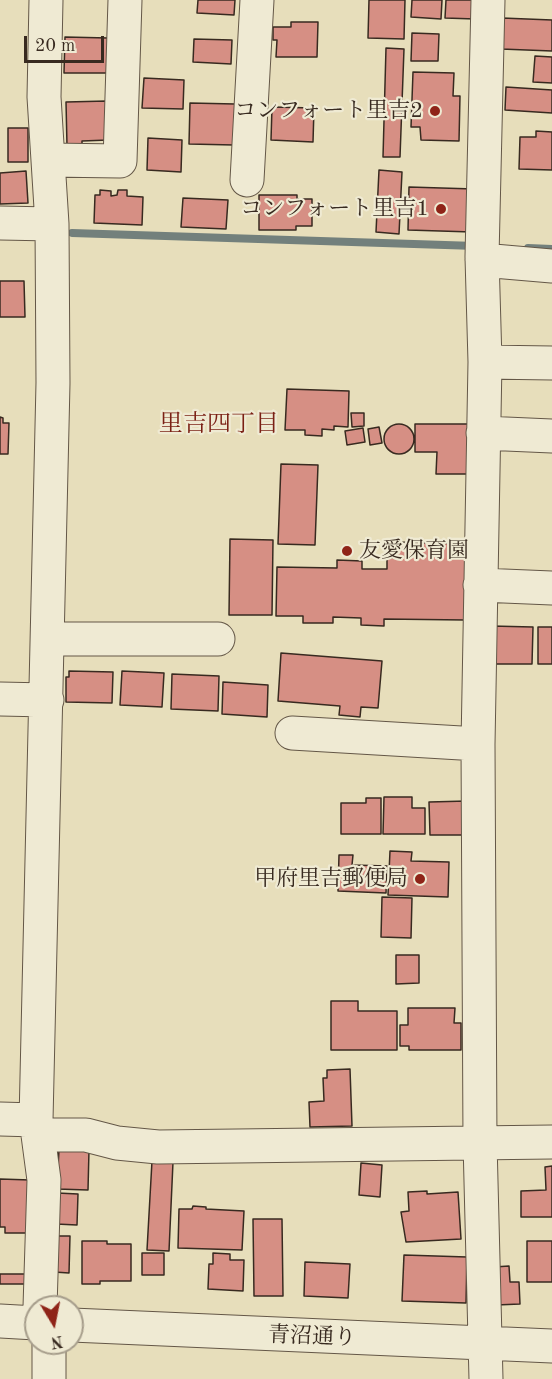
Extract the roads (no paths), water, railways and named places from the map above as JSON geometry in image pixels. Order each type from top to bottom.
[{"type":"street","points":[[40,1295],[44,1180],[37,1127],[53,383],[52,224],[44,97],[46,0]]},
{"type":"street","points":[[49,160],[120,161],[125,0]]},
{"type":"street","points":[[247,180],[257,0]]},
{"type":"street","points":[[486,1379],[480,1143],[478,744],[485,362],[482,251],[488,0]]},
{"type":"street","points":[[0,223],[52,224]]},
{"type":"street","points":[[482,251],[552,266]]},
{"type":"street","points":[[485,362],[552,363]]},
{"type":"street","points":[[483,434],[552,436]]},
{"type":"street","points":[[480,585],[552,588]]},
{"type":"street","points":[[48,639],[218,639]]},
{"type":"street","points":[[0,699],[47,700]]},
{"type":"street","points":[[292,733],[478,744]]},
{"type":"street","points":[[0,1119],[117,1143],[158,1147],[552,1142]]},
{"type":"street","points":[[0,1321],[24,1322]]},
{"type":"street","name":"青沼通り","points":[[84,1326],[552,1346]]},
{"type":"street","points":[[49,1355],[49,1379]]},
{"type":"waterway","points":[[72,233],[476,246]]},
{"type":"waterway","points":[[528,248],[552,249]]},
{"type":"place","name":"コンフォート里吉2","points":[[435,111]]},
{"type":"place","name":"コンフォート里吉1","points":[[441,209]]},
{"type":"place","name":"友愛保育園","points":[[347,551]]},
{"type":"place","name":"甲府里吉郵便局","points":[[420,879]]},
{"type":"district","name":"里吉四丁目","points":[[219,425]]}]
